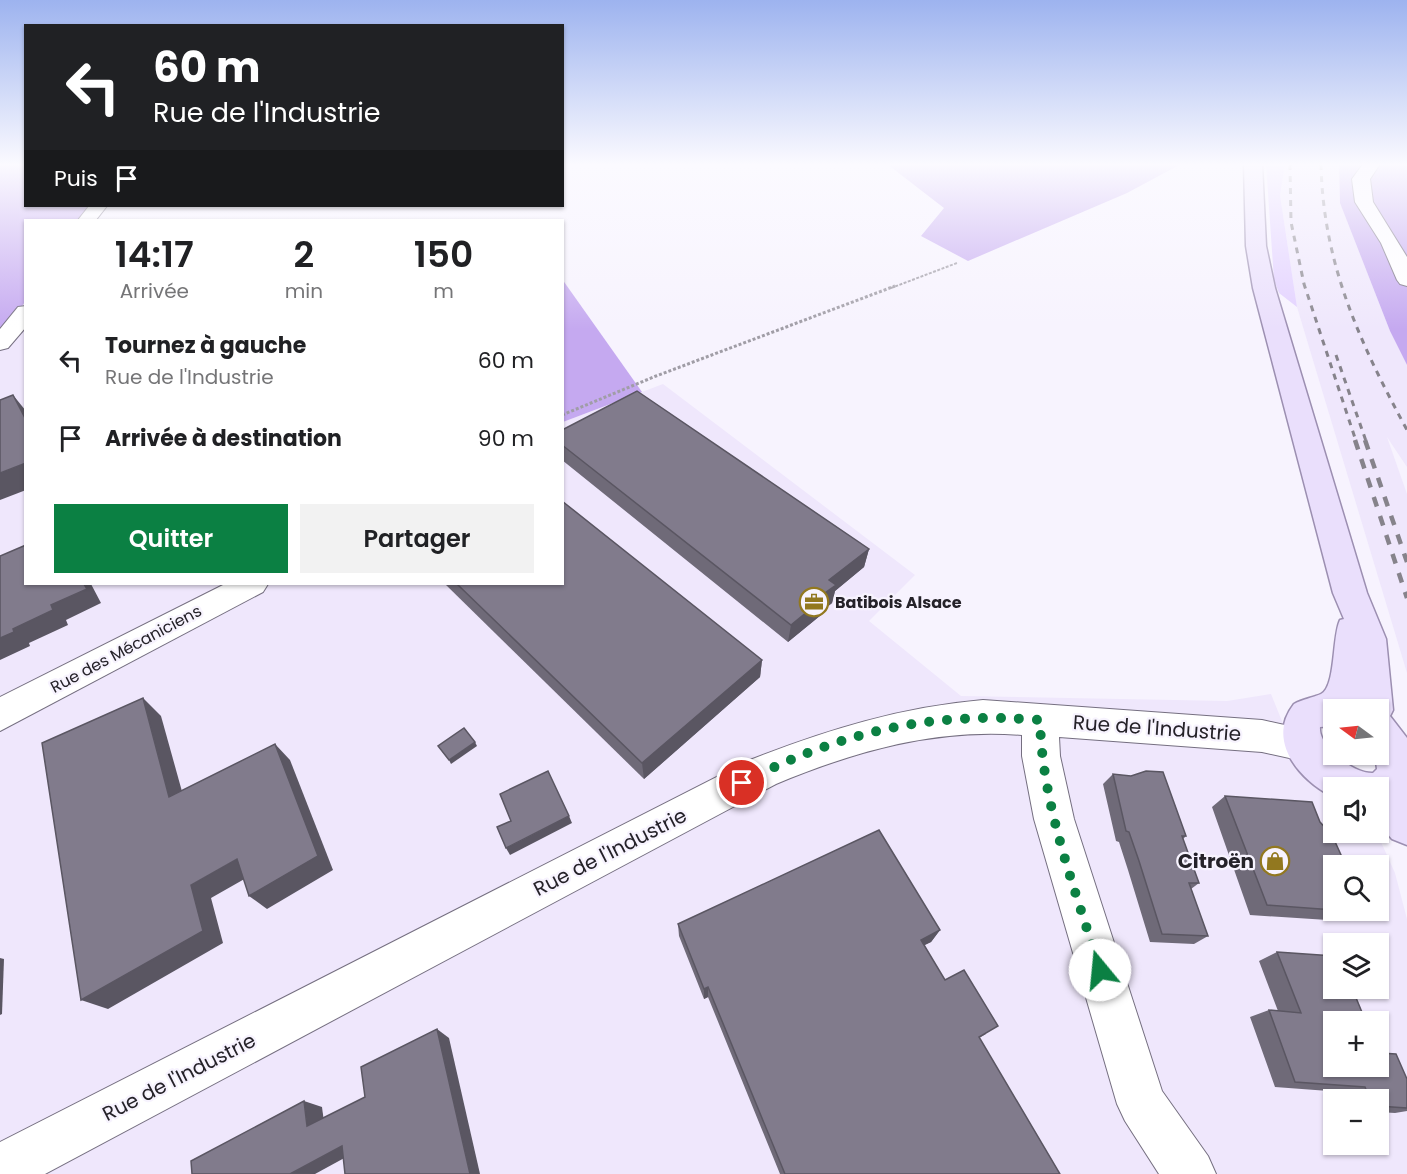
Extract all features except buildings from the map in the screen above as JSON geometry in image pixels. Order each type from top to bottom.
[{"type":"main road","points":[[1255,219],[1256,246],[1264,288],[1350,593],[1370,639],[1376,699]]},
{"type":"main road","points":[[1340,699],[1347,685],[1352,662],[1350,593]]},
{"type":"main road","points":[[1323,709],[1309,713],[1302,721],[1300,731],[1303,744],[1326,771],[1337,777]]},
{"type":"main road","points":[[1389,740],[1400,756],[1403,769],[1400,780],[1389,788]]},
{"type":"main road","points":[[1389,804],[1407,825]]},
{"type":"street","points":[[1375,219],[1390,243],[1407,280]]},
{"type":"street","points":[[0,343],[24,314]]},
{"type":"street","name":"Rue des Mécaniciens","points":[[0,716],[250,585]]},
{"type":"street","name":"Rue de l'Industrie","points":[[0,1170],[763,772],[826,746],[895,726],[936,719],[983,716],[1262,735],[1303,744]]},
{"type":"street","points":[[1040,720],[1041,756],[1054,819],[1142,1104],[1190,1174]]},
{"type":"path","points":[[564,414],[656,376],[957,263]]},
{"type":"shaded area","points":[[0,219],[80,219],[24,219],[24,303],[0,334]]},
{"type":"shaded area","points":[[935,219],[1067,219],[968,261],[921,236]]},
{"type":"shaded area","points":[[1270,219],[1284,219],[1297,307],[1279,293],[1274,280]]},
{"type":"shaded area","points":[[1284,219],[1346,219],[1390,331],[1407,365],[1407,467],[1387,437],[1407,494],[1407,673],[1297,307]]},
{"type":"shaded area","points":[[1346,219],[1407,219],[1407,365],[1390,331]]},
{"type":"shaded area","points":[[564,282],[642,392],[564,422]]},
{"type":"shaded area","points":[[24,303],[24,585],[564,585],[564,422],[663,384],[915,575],[869,621],[961,696],[1227,701],[1271,694],[1305,778],[1323,790],[1323,843],[1381,843],[1387,855],[1323,855],[1323,921],[1389,921],[1389,860],[1395,873],[1407,919],[1407,1174],[0,1174],[0,334]]},
{"type":"railway","points":[[1291,219],[1304,284],[1356,441]]},
{"type":"railway","points":[[1326,219],[1347,302],[1374,366],[1407,430]]},
{"type":"railway","points":[[1336,355],[1366,441]]},
{"type":"railway","points":[[1355,440],[1407,598]]},
{"type":"railway","points":[[1365,440],[1407,562]]},
{"type":"place","name":"Batibois Alsace","points":[[814,602]]},
{"type":"place","name":"Citroën","points":[[1275,861]]},
{"type":"route","points":[[742,783],[826,746],[895,726],[936,719],[983,716],[1040,720],[1041,756],[1054,819],[1100,970]]}]
